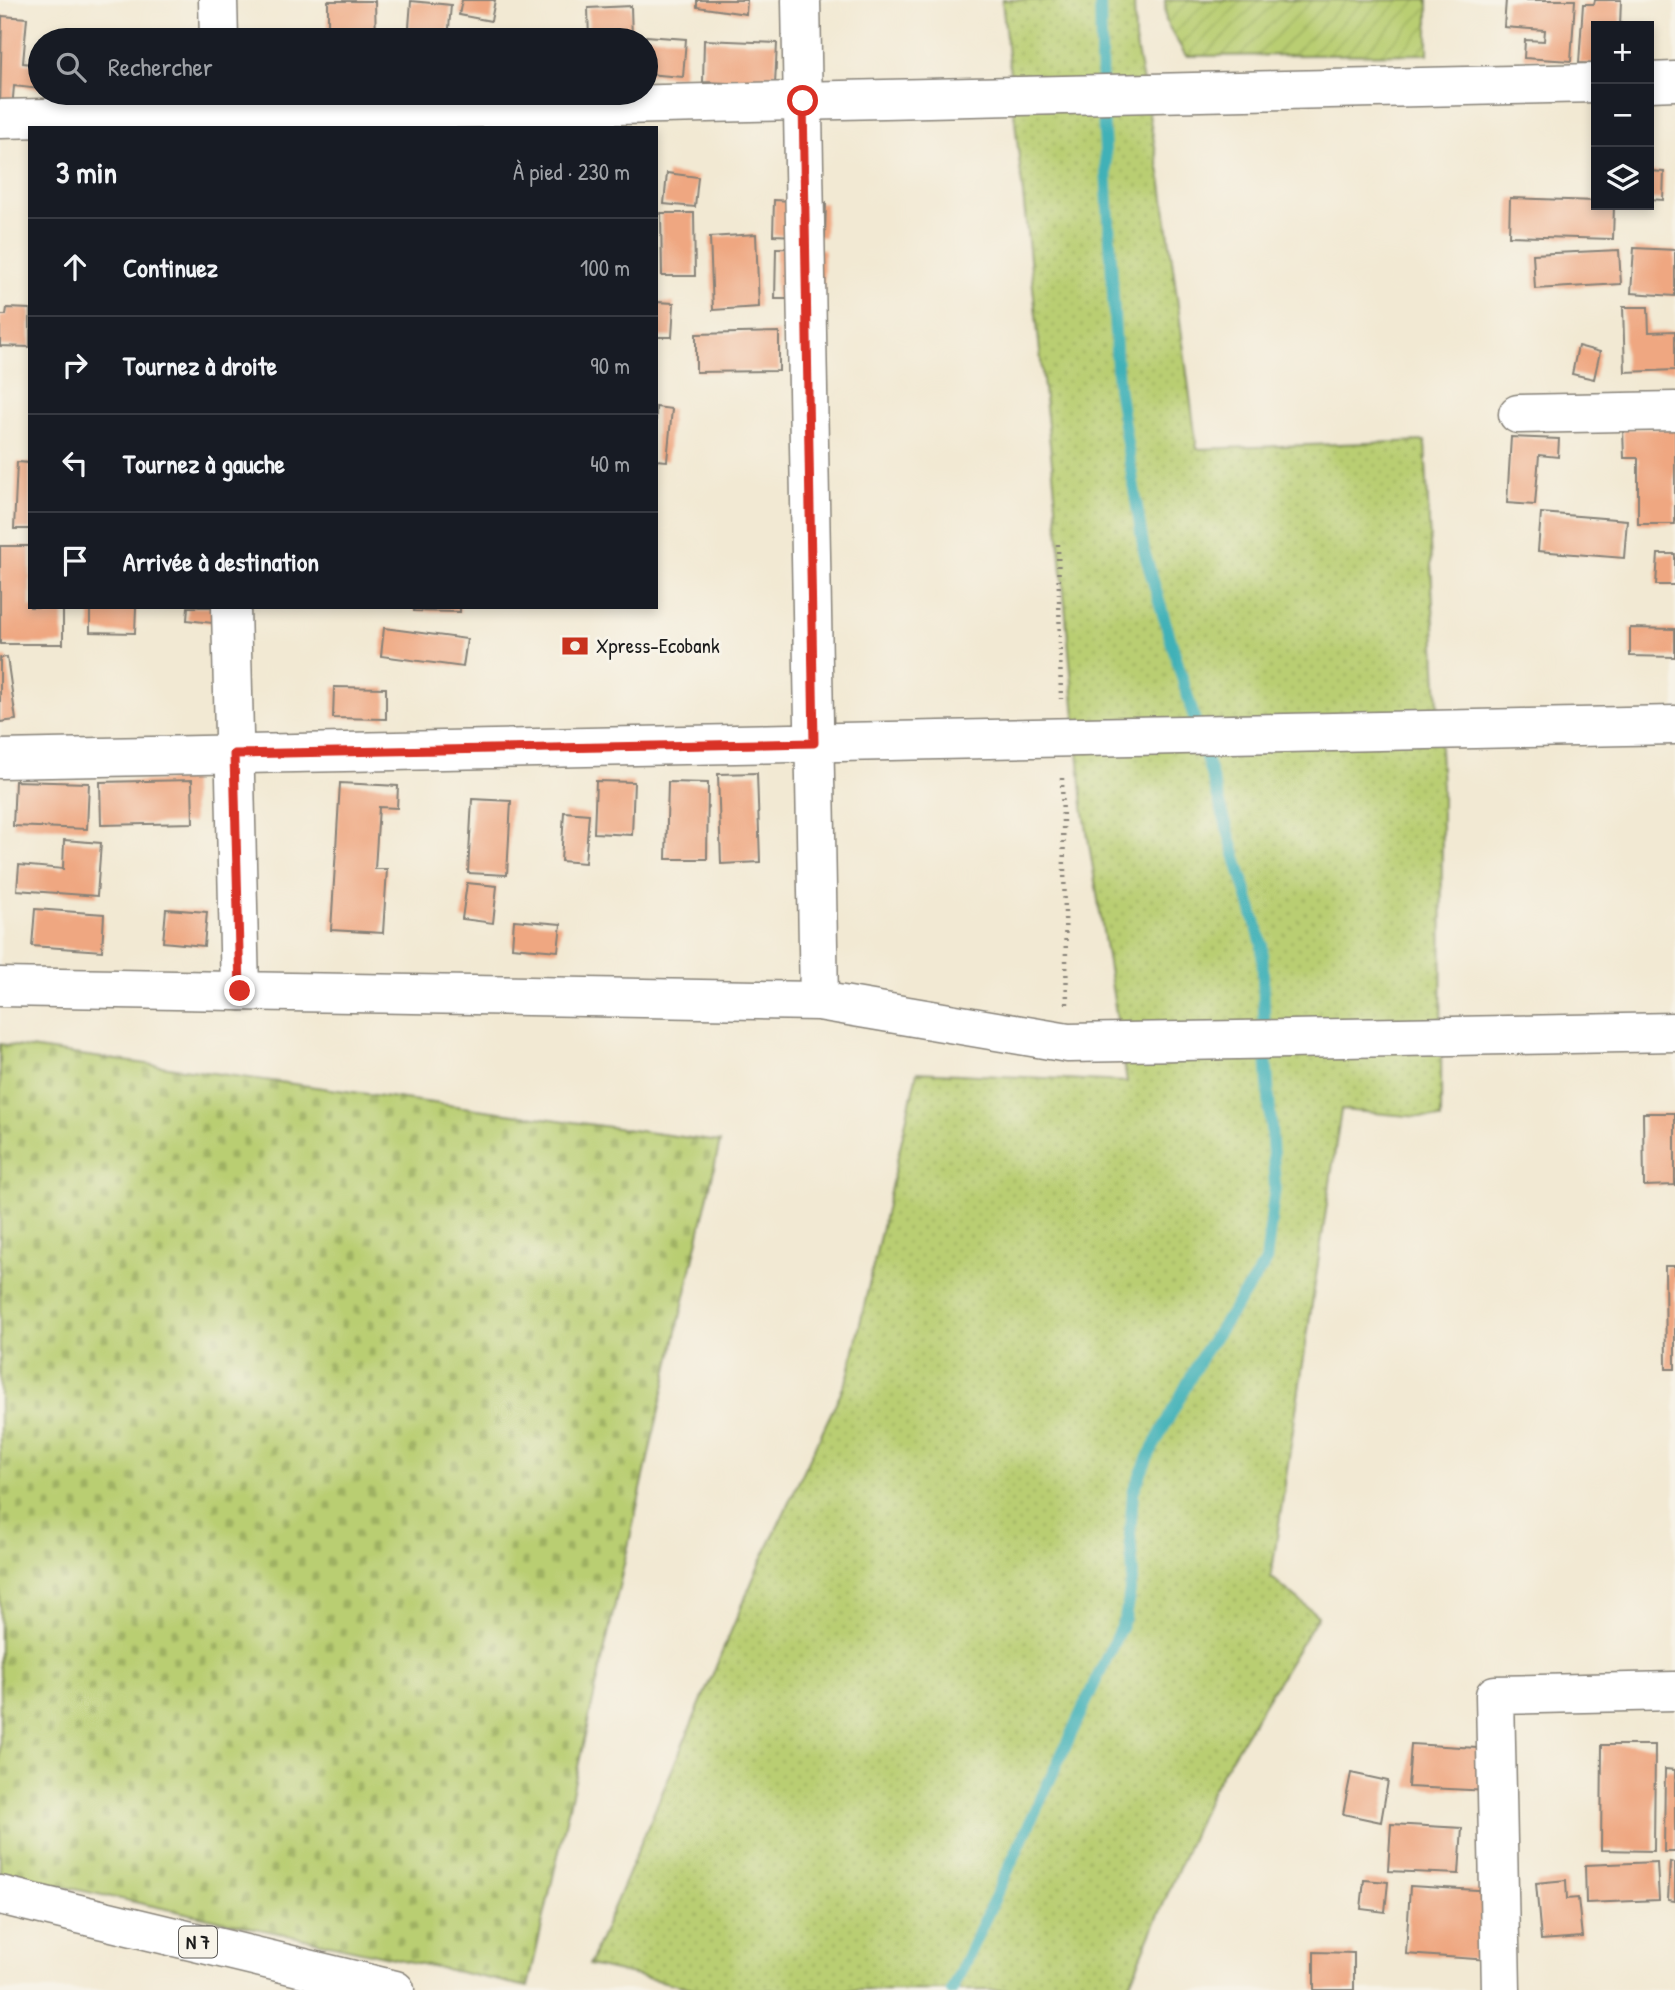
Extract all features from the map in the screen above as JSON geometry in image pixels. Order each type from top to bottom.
[{"type":"main road","points":[[218,0],[219,28]]},
{"type":"main road","points":[[801,0],[819,1001]]},
{"type":"main road","points":[[1654,82],[1675,81]]},
{"type":"main road","points":[[658,104],[1591,83]]},
{"type":"main road","points":[[0,119],[591,105]]},
{"type":"main road","points":[[1518,414],[1675,411]]},
{"type":"main road","points":[[231,609],[240,991]]},
{"type":"main road","points":[[0,759],[1675,724]]},
{"type":"main road","points":[[0,987],[819,1001],[1068,1043],[1675,1032]]},
{"type":"main road","points":[[1501,1990],[1495,1695],[1675,1691]]},
{"type":"main road","name":"N 7","points":[[0,1895],[395,1990]]},
{"type":"path","points":[[1058,544],[1068,1043]]},
{"type":"green space","points":[[1002,0],[1134,0],[1135,40],[1162,184],[1197,449],[1425,441],[1442,789],[1441,1119],[1341,1110],[1271,1577],[1318,1616],[1212,1789],[1127,1990],[700,1990],[589,1965],[757,1570],[848,1377],[917,1072],[1127,1082],[1083,806],[1054,482]]},
{"type":"green space","points":[[1165,0],[1428,0],[1428,54],[1186,56],[1166,22]]},
{"type":"green space","points":[[0,1044],[720,1142],[528,1987],[0,1873]]},
{"type":"building","points":[[462,0],[495,0],[491,21],[459,15]]},
{"type":"building","points":[[697,0],[747,0],[746,14],[697,7]]},
{"type":"building","points":[[1506,0],[1575,0],[1571,61],[1524,58],[1525,40],[1544,41],[1545,30],[1504,27]]},
{"type":"building","points":[[1595,0],[1621,0],[1620,21],[1591,21],[1591,64],[1579,63],[1583,4],[1594,4]]},
{"type":"building","points":[[328,1],[375,1],[376,28],[328,28]]},
{"type":"building","points":[[411,1],[451,5],[449,28],[409,28]]},
{"type":"building","points":[[631,6],[632,28],[589,28],[588,8]]},
{"type":"building","points":[[2,16],[27,18],[23,63],[28,64],[28,88],[14,86],[12,109],[0,108]]},
{"type":"building","points":[[658,37],[686,39],[683,77],[658,75]]},
{"type":"building","points":[[704,40],[777,43],[775,85],[703,82]]},
{"type":"building","points":[[1654,171],[1664,172],[1663,200],[1654,199]]},
{"type":"building","points":[[667,173],[698,177],[695,207],[664,204]]},
{"type":"building","points":[[1510,198],[1591,201],[1591,210],[1614,210],[1613,239],[1509,236]]},
{"type":"building","points":[[774,200],[826,203],[825,237],[773,235]]},
{"type":"building","points":[[661,213],[694,213],[695,276],[662,276]]},
{"type":"building","points":[[756,234],[759,307],[713,310],[710,237]]},
{"type":"building","points":[[776,248],[824,249],[824,299],[775,299]]},
{"type":"building","points":[[1634,248],[1675,250],[1675,296],[1631,293]]},
{"type":"building","points":[[1619,250],[1621,284],[1535,289],[1533,254]]},
{"type":"building","points":[[658,302],[674,303],[672,337],[658,337]]},
{"type":"building","points":[[1623,307],[1648,307],[1649,332],[1675,331],[1675,370],[1625,372]]},
{"type":"building","points":[[7,308],[28,309],[28,347],[0,346],[0,315],[6,315]]},
{"type":"building","points":[[779,332],[779,371],[696,372],[696,334]]},
{"type":"building","points":[[1578,346],[1600,352],[1594,379],[1572,374]]},
{"type":"building","points":[[658,407],[672,409],[667,461],[658,460]]},
{"type":"building","points":[[1623,429],[1675,429],[1675,524],[1638,524],[1638,458],[1624,458]]},
{"type":"building","points":[[1511,437],[1559,439],[1558,457],[1539,455],[1535,505],[1507,503]]},
{"type":"building","points":[[17,462],[28,463],[28,529],[14,529]]},
{"type":"building","points":[[1541,513],[1627,520],[1624,558],[1538,551]]},
{"type":"building","points":[[0,546],[28,546],[28,609],[63,609],[63,644],[0,644]]},
{"type":"building","points":[[1658,554],[1675,554],[1675,585],[1656,585]]},
{"type":"building","points":[[90,609],[136,609],[135,633],[90,632]]},
{"type":"building","points":[[188,609],[214,609],[212,623],[187,620]]},
{"type":"building","points":[[414,609],[460,609],[460,612]]},
{"type":"building","points":[[384,628],[467,639],[463,667],[381,656]]},
{"type":"building","points":[[1630,628],[1675,629],[1675,657],[1630,656]]},
{"type":"building","points":[[7,657],[16,720],[0,722],[0,658]]},
{"type":"building","points":[[334,687],[386,688],[386,719],[333,718]]},
{"type":"building","points":[[757,773],[760,862],[721,864],[718,774]]},
{"type":"building","points":[[192,780],[193,823],[101,825],[100,782]]},
{"type":"building","points":[[15,781],[89,783],[87,829],[13,826]]},
{"type":"building","points":[[596,781],[634,782],[632,835],[594,833]]},
{"type":"building","points":[[668,782],[708,783],[707,859],[666,859]]},
{"type":"building","points":[[340,783],[398,786],[397,808],[379,807],[375,869],[387,869],[383,933],[331,930]]},
{"type":"building","points":[[472,799],[511,801],[507,875],[468,873]]},
{"type":"building","points":[[564,812],[589,814],[585,863],[561,861]]},
{"type":"building","points":[[64,840],[101,843],[97,896],[17,890],[19,865],[63,869]]},
{"type":"building","points":[[467,883],[497,886],[493,923],[462,919]]},
{"type":"building","points":[[35,909],[104,914],[102,951],[32,946]]},
{"type":"building","points":[[166,909],[207,912],[204,946],[163,942]]},
{"type":"building","points":[[514,920],[561,924],[558,951],[512,947]]},
{"type":"building","points":[[1643,1113],[1675,1113],[1675,1185],[1644,1186]]},
{"type":"building","points":[[1665,1266],[1675,1266],[1675,1369],[1666,1369]]},
{"type":"building","points":[[1411,1744],[1493,1749],[1490,1791],[1408,1787]]},
{"type":"building","points":[[1602,1745],[1655,1745],[1654,1851],[1601,1850]]},
{"type":"building","points":[[1665,1769],[1675,1770],[1675,1852],[1664,1852]]},
{"type":"building","points":[[1351,1773],[1388,1781],[1381,1822],[1343,1814]]},
{"type":"building","points":[[1391,1824],[1462,1828],[1459,1874],[1388,1871]]},
{"type":"building","points":[[1657,1862],[1659,1900],[1586,1903],[1585,1865]]},
{"type":"building","points":[[1670,1862],[1675,1863],[1675,1901],[1668,1900]]},
{"type":"building","points":[[1364,1880],[1388,1882],[1385,1912],[1361,1909]]},
{"type":"building","points":[[1566,1880],[1567,1899],[1578,1898],[1582,1937],[1541,1940],[1536,1883]]},
{"type":"building","points":[[1410,1886],[1494,1891],[1489,1960],[1406,1954]]},
{"type":"building","points":[[1314,1952],[1354,1953],[1354,1990],[1314,1990]]},
{"type":"waterway","points":[[952,1990],[1125,1618],[1133,1575],[1130,1534],[1133,1492],[1148,1457],[1203,1354],[1266,1262],[1275,1186],[1265,1040],[1262,944],[1144,551],[1118,387],[1102,95],[1100,0]]},
{"type":"place","name":"Xpress-Ecobank","points":[[575,646]]},
{"type":"route","points":[[240,991],[234,754],[814,743],[803,101]]}]
